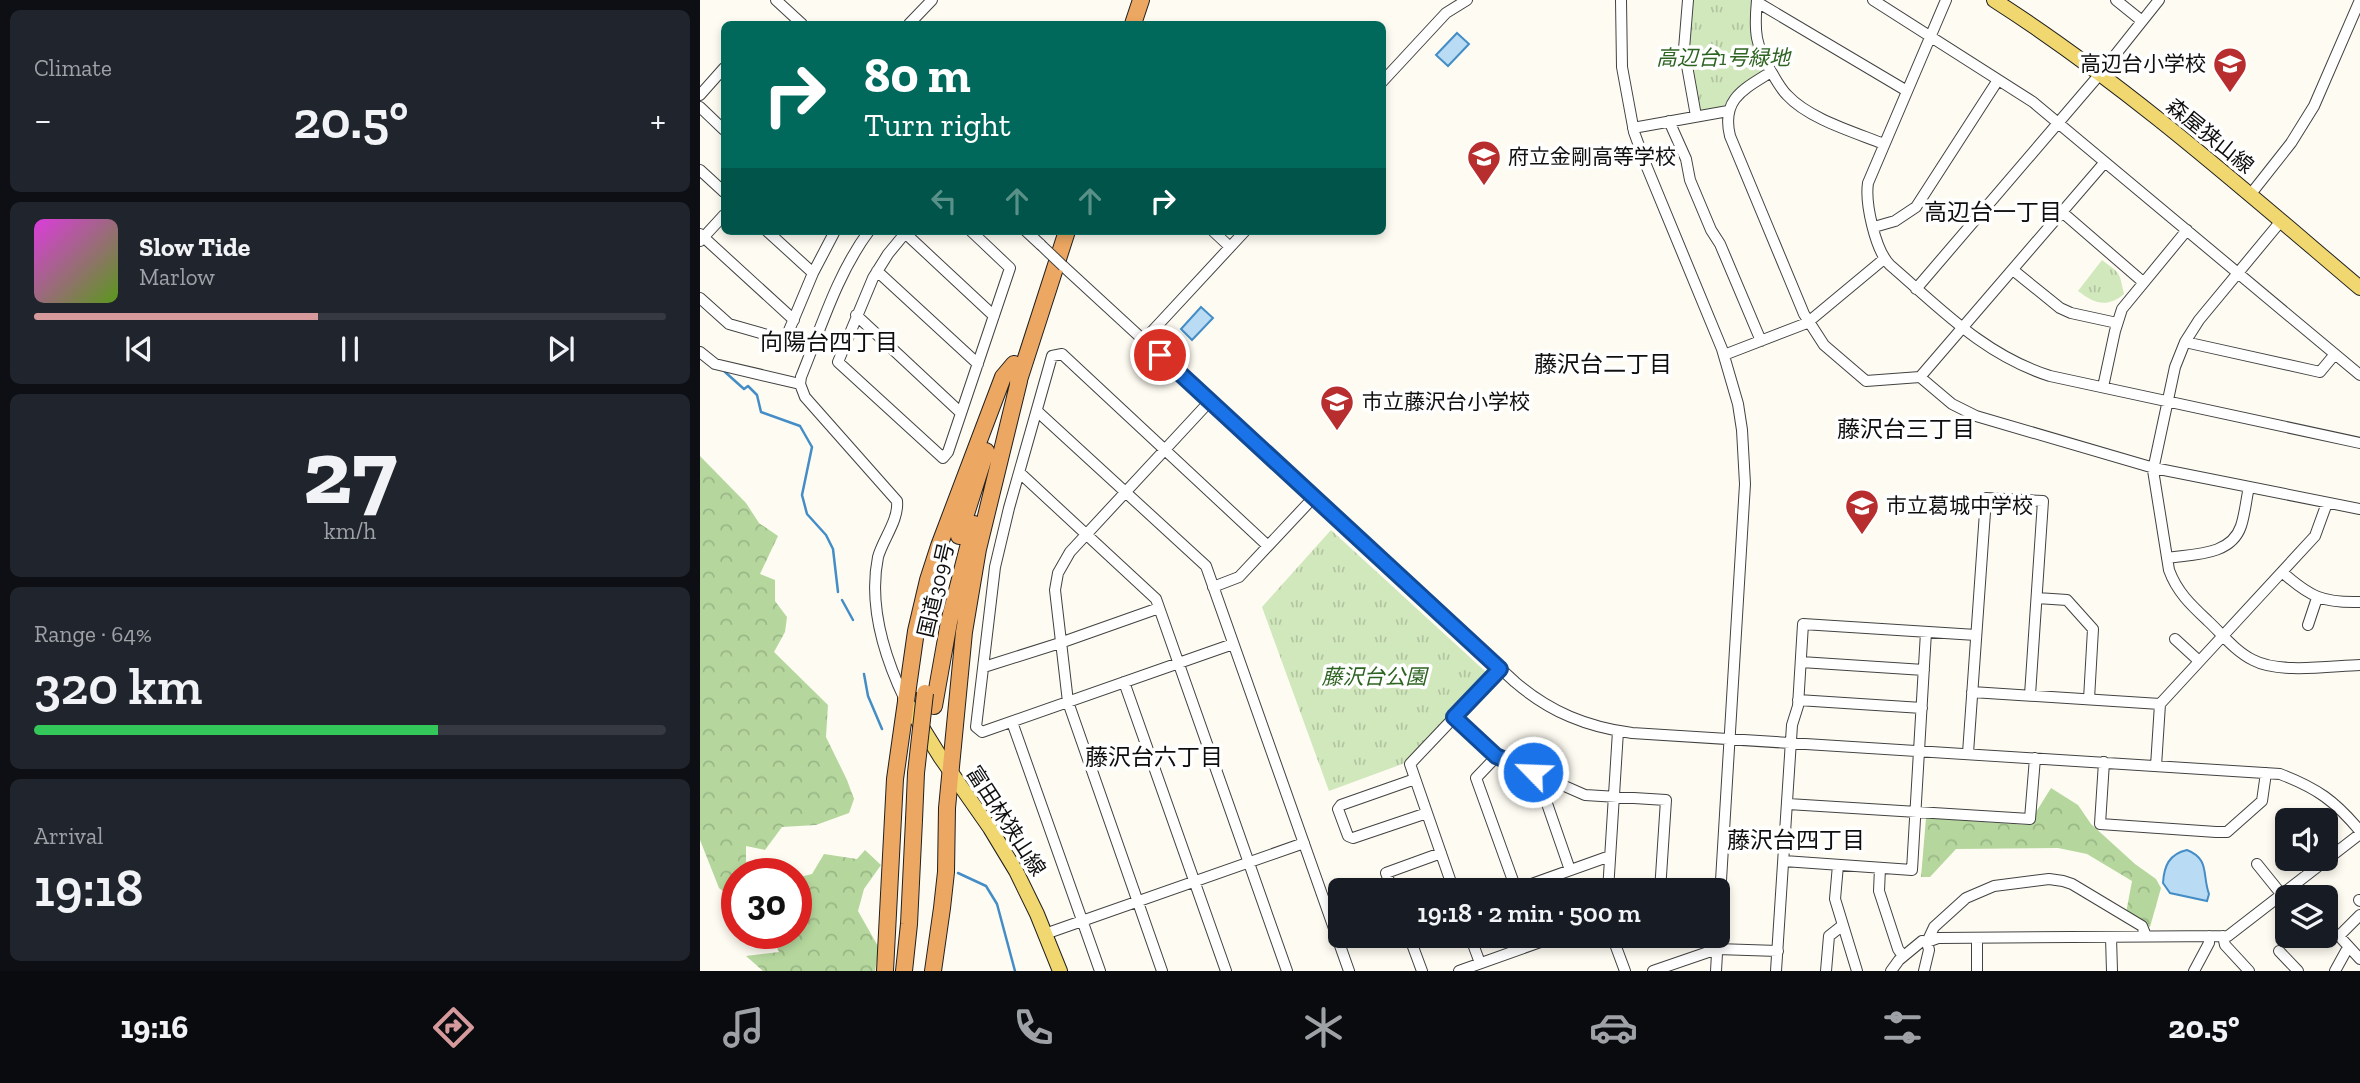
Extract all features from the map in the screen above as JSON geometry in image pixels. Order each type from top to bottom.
[{"type":"highway","points":[[1123,21],[1130,0]]},
{"type":"highway","points":[[1134,21],[1141,0]]},
{"type":"highway","name":"国道309号","points":[[930,700],[942,605],[956,546],[1055,235]]},
{"type":"highway","name":"国道309号","points":[[914,971],[921,905],[916,773],[930,700],[963,560],[1066,235]]},
{"type":"highway","points":[[885,971],[895,779],[916,631],[928,580],[1003,377],[1014,364]]},
{"type":"highway","points":[[933,971],[944,896],[947,808],[964,632],[973,574],[1019,381]]},
{"type":"highway","name":"国道309号","points":[[904,971],[918,825]]},
{"type":"main road","name":"森屋狭山線","points":[[1994,0],[2057,41],[2100,74],[2360,288]]},
{"type":"main road","name":"富田林狭山線","points":[[905,700],[1016,870],[1059,971]]},
{"type":"street","points":[[776,0],[799,21]]},
{"type":"street","points":[[912,21],[932,0]]},
{"type":"street","points":[[1386,78],[1446,13],[1467,0]]},
{"type":"street","points":[[1621,0],[1622,67],[1633,128],[1724,355],[1740,417],[1745,484],[1722,878]]},
{"type":"street","points":[[1688,0],[1684,48],[1696,116]]},
{"type":"street","points":[[1873,0],[2033,102],[2360,375]]},
{"type":"street","points":[[1946,0],[1870,175],[1867,192],[1884,259],[1962,328],[1995,353],[2022,367],[2050,376],[2360,443]]},
{"type":"street","points":[[2116,0],[2142,21]]},
{"type":"street","points":[[1916,289],[2100,74],[2159,0]]},
{"type":"street","points":[[2250,195],[2291,143],[2310,113],[2360,0]]},
{"type":"street","points":[[1884,144],[1802,108],[1787,96],[1757,45],[1757,1],[1907,91]]},
{"type":"street","points":[[700,95],[721,71]]},
{"type":"street","points":[[1771,72],[1738,94],[1726,116],[1730,136],[1808,322],[1824,345],[1866,381],[1920,377],[1952,404],[1976,416],[2154,468],[2360,509]]},
{"type":"street","points":[[1874,227],[1895,221],[1916,207],[1998,80]]},
{"type":"street","points":[[700,107],[721,127]]},
{"type":"street","points":[[1633,128],[1728,111]]},
{"type":"street","points":[[1669,121],[1686,159],[1690,180],[1761,341]]},
{"type":"street","points":[[1920,377],[2105,162]]},
{"type":"street","points":[[700,170],[721,189]]},
{"type":"street","points":[[2062,212],[2143,282]]},
{"type":"street","points":[[721,218],[701,237],[793,320]]},
{"type":"street","points":[[2281,221],[2199,320],[2185,342],[2175,367],[2154,468],[2167,558],[2174,584],[2185,600],[2253,661],[2286,667],[2360,665]]},
{"type":"street","points":[[2103,387],[2117,323],[2127,300],[2187,230]]},
{"type":"street","points":[[771,235],[813,274]]},
{"type":"street","points":[[700,298],[729,324],[785,340],[833,235]]},
{"type":"street","points":[[866,235],[839,284],[800,377],[800,384],[806,397],[897,500],[897,509],[878,557],[875,587],[884,649],[905,700]]},
{"type":"street","points":[[904,235],[877,271],[838,362],[943,458],[948,452],[1010,268],[975,235]]},
{"type":"street","points":[[909,235],[994,316]]},
{"type":"street","points":[[1030,235],[1500,669],[1532,697],[1553,710],[1589,724],[1618,731],[2280,774],[2319,791],[2343,810],[2360,832],[2294,885]]},
{"type":"street","points":[[1217,235],[1230,247]]},
{"type":"street","points":[[1144,340],[1241,235]]},
{"type":"street","points":[[1724,355],[1808,322],[1884,259]]},
{"type":"street","points":[[2013,270],[2060,308],[2117,323]]},
{"type":"street","points":[[877,271],[978,364]]},
{"type":"street","points":[[856,316],[961,412]]},
{"type":"street","points":[[2185,342],[2320,372],[2335,354]]},
{"type":"street","points":[[700,352],[715,364],[800,384]]},
{"type":"street","points":[[1233,644],[982,733],[976,727],[993,578],[1052,356],[1062,354],[1268,545]]},
{"type":"street","points":[[1162,971],[1068,702],[1055,597],[1058,573],[1063,561],[1210,401]]},
{"type":"street","points":[[1037,411],[1206,566],[1349,971]]},
{"type":"street","points":[[1020,473],[1156,599],[1287,971]]},
{"type":"street","points":[[2167,558],[2218,550],[2227,545],[2241,527],[2249,487]]},
{"type":"street","points":[[1213,587],[1239,577],[1314,497]]},
{"type":"street","points":[[1968,753],[1986,498],[2043,501],[2030,695]]},
{"type":"street","points":[[2155,766],[2160,704],[2315,536],[2328,503]]},
{"type":"street","points":[[2282,572],[2304,591],[2317,598],[2336,603],[2360,602]]},
{"type":"street","points":[[2037,598],[2067,600],[2093,629],[2089,699]]},
{"type":"street","points":[[2308,625],[2317,598]]},
{"type":"street","points":[[984,667],[1159,608]]},
{"type":"street","points":[[1776,971],[1792,724],[1798,700],[1804,624],[1976,635]]},
{"type":"street","points":[[1784,862],[1912,870],[1926,632]]},
{"type":"street","points":[[2175,639],[2199,661]]},
{"type":"street","points":[[1801,662],[1924,670]]},
{"type":"street","points":[[1450,878],[1410,764],[1500,669]]},
{"type":"street","points":[[1124,682],[1226,971]]},
{"type":"street","points":[[1972,692],[2160,704]]},
{"type":"street","points":[[1798,700],[1922,708]]},
{"type":"street","points":[[1454,717],[1497,756],[1585,795],[1666,800],[1661,878]]},
{"type":"street","points":[[1012,722],[1100,971]]},
{"type":"street","points":[[1609,878],[1618,731]]},
{"type":"street","points":[[1497,756],[1476,778],[1510,878]]},
{"type":"street","points":[[1788,804],[2030,819],[2035,758]]},
{"type":"street","points":[[2104,762],[2100,824],[2227,832],[2262,801],[2266,773]]},
{"type":"street","points":[[1415,779],[1341,805],[1338,809],[1348,836],[1353,838],[1427,813]]},
{"type":"street","points":[[1551,780],[1544,795],[1570,870]]},
{"type":"street","points":[[1045,934],[1304,843]]},
{"type":"street","points":[[1388,878],[1386,873],[1441,853]]},
{"type":"street","points":[[1548,878],[1610,856]]},
{"type":"street","points":[[2256,864],[2275,887]]},
{"type":"street","points":[[1838,865],[1835,899],[1857,971]]},
{"type":"street","points":[[1880,868],[1879,891],[1898,949],[1903,956]]},
{"type":"street","points":[[1924,971],[1929,950],[1927,942],[1934,927],[1973,893],[1994,886],[2049,880],[2072,884],[2142,926],[2146,936]]},
{"type":"street","points":[[1891,971],[1903,956],[1922,941],[1927,942],[1938,937],[2228,936],[2275,900]]},
{"type":"street","points":[[2360,915],[2339,936],[2360,959]]},
{"type":"street","points":[[1826,971],[1829,936],[1843,925]]},
{"type":"street","points":[[2194,971],[2209,943],[2209,936]]},
{"type":"street","points":[[2223,936],[2225,945],[2249,971]]},
{"type":"street","points":[[2111,937],[2112,971]]},
{"type":"street","points":[[1977,938],[1977,971]]},
{"type":"street","points":[[1413,948],[1422,971]]},
{"type":"street","points":[[1474,948],[1480,963]]},
{"type":"street","points":[[1458,971],[1523,948]]},
{"type":"street","points":[[1616,948],[1625,971]]},
{"type":"street","points":[[1653,971],[1717,949],[1778,951]]},
{"type":"street","points":[[1716,971],[1717,949]]},
{"type":"street","points":[[2279,951],[2298,971]]},
{"type":"street","points":[[2335,971],[2346,951]]},
{"type":"street","points":[[2353,971],[2360,965]]},
{"type":"green space","name":"高辺台1号緑地","points":[[1692,0],[1752,0],[1752,36],[1763,70],[1736,89],[1725,106],[1700,111],[1688,48]]},
{"type":"green space","points":[[2102,260],[2118,273],[2124,294],[2106,303],[2090,299],[2078,291]]},
{"type":"green space","points":[[700,456],[746,503],[759,523],[778,536],[760,574],[775,580],[775,601],[787,617],[785,632],[774,652],[828,705],[826,737],[854,799],[849,813],[816,825],[782,827],[765,850],[746,846],[746,858],[721,858],[721,890],[700,840]]},
{"type":"green space","name":"藤沢台公園","points":[[1331,530],[1487,673],[1405,763],[1329,791],[1262,607]]},
{"type":"green space","points":[[2051,788],[2078,805],[2091,824],[2135,864],[2156,879],[2161,888],[2150,927],[2126,913],[2132,881],[2087,854],[2058,848],[1956,849],[1930,877],[1921,877],[1926,818],[2028,825]]},
{"type":"green space","points":[[865,850],[881,865],[864,889],[858,911],[879,948],[875,971],[763,971],[746,956],[779,952],[778,949],[812,949],[812,874],[824,854],[857,859]]},
{"type":"water","points":[[1457,33],[1469,44],[1448,66],[1436,55]]},
{"type":"water","points":[[1201,307],[1213,318],[1192,340],[1181,329]]},
{"type":"water","points":[[2187,850],[2199,858],[2204,868],[2209,894],[2207,901],[2170,893],[2163,883],[2169,862],[2176,854]]},
{"type":"waterway","points":[[725,372],[744,389],[748,386],[757,395],[761,412],[800,426],[812,447],[802,495],[807,514],[826,535],[833,549],[838,592]]},
{"type":"waterway","points":[[842,600],[853,620]]},
{"type":"waterway","points":[[864,674],[868,696],[882,729]]},
{"type":"waterway","points":[[958,873],[986,886],[997,904],[1015,971]]},
{"type":"place","name":"高辺台小学校","points":[[2230,94]]},
{"type":"place","name":"府立金剛高等学校","points":[[1484,187]]},
{"type":"place","name":"市立藤沢台小学校","points":[[1337,432]]},
{"type":"place","name":"市立葛城中学校","points":[[1862,536]]},
{"type":"district","name":"高辺台一丁目","points":[[1993,212]]},
{"type":"district","name":"向陽台四丁目","points":[[829,342]]},
{"type":"district","name":"藤沢台二丁目","points":[[1603,364]]},
{"type":"district","name":"藤沢台三丁目","points":[[1906,429]]},
{"type":"district","name":"藤沢台六丁目","points":[[1154,757]]},
{"type":"district","name":"藤沢台四丁目","points":[[1796,840]]},
{"type":"route","points":[[1160,355],[1500,669],[1454,717],[1496,756],[1533,772]]}]
